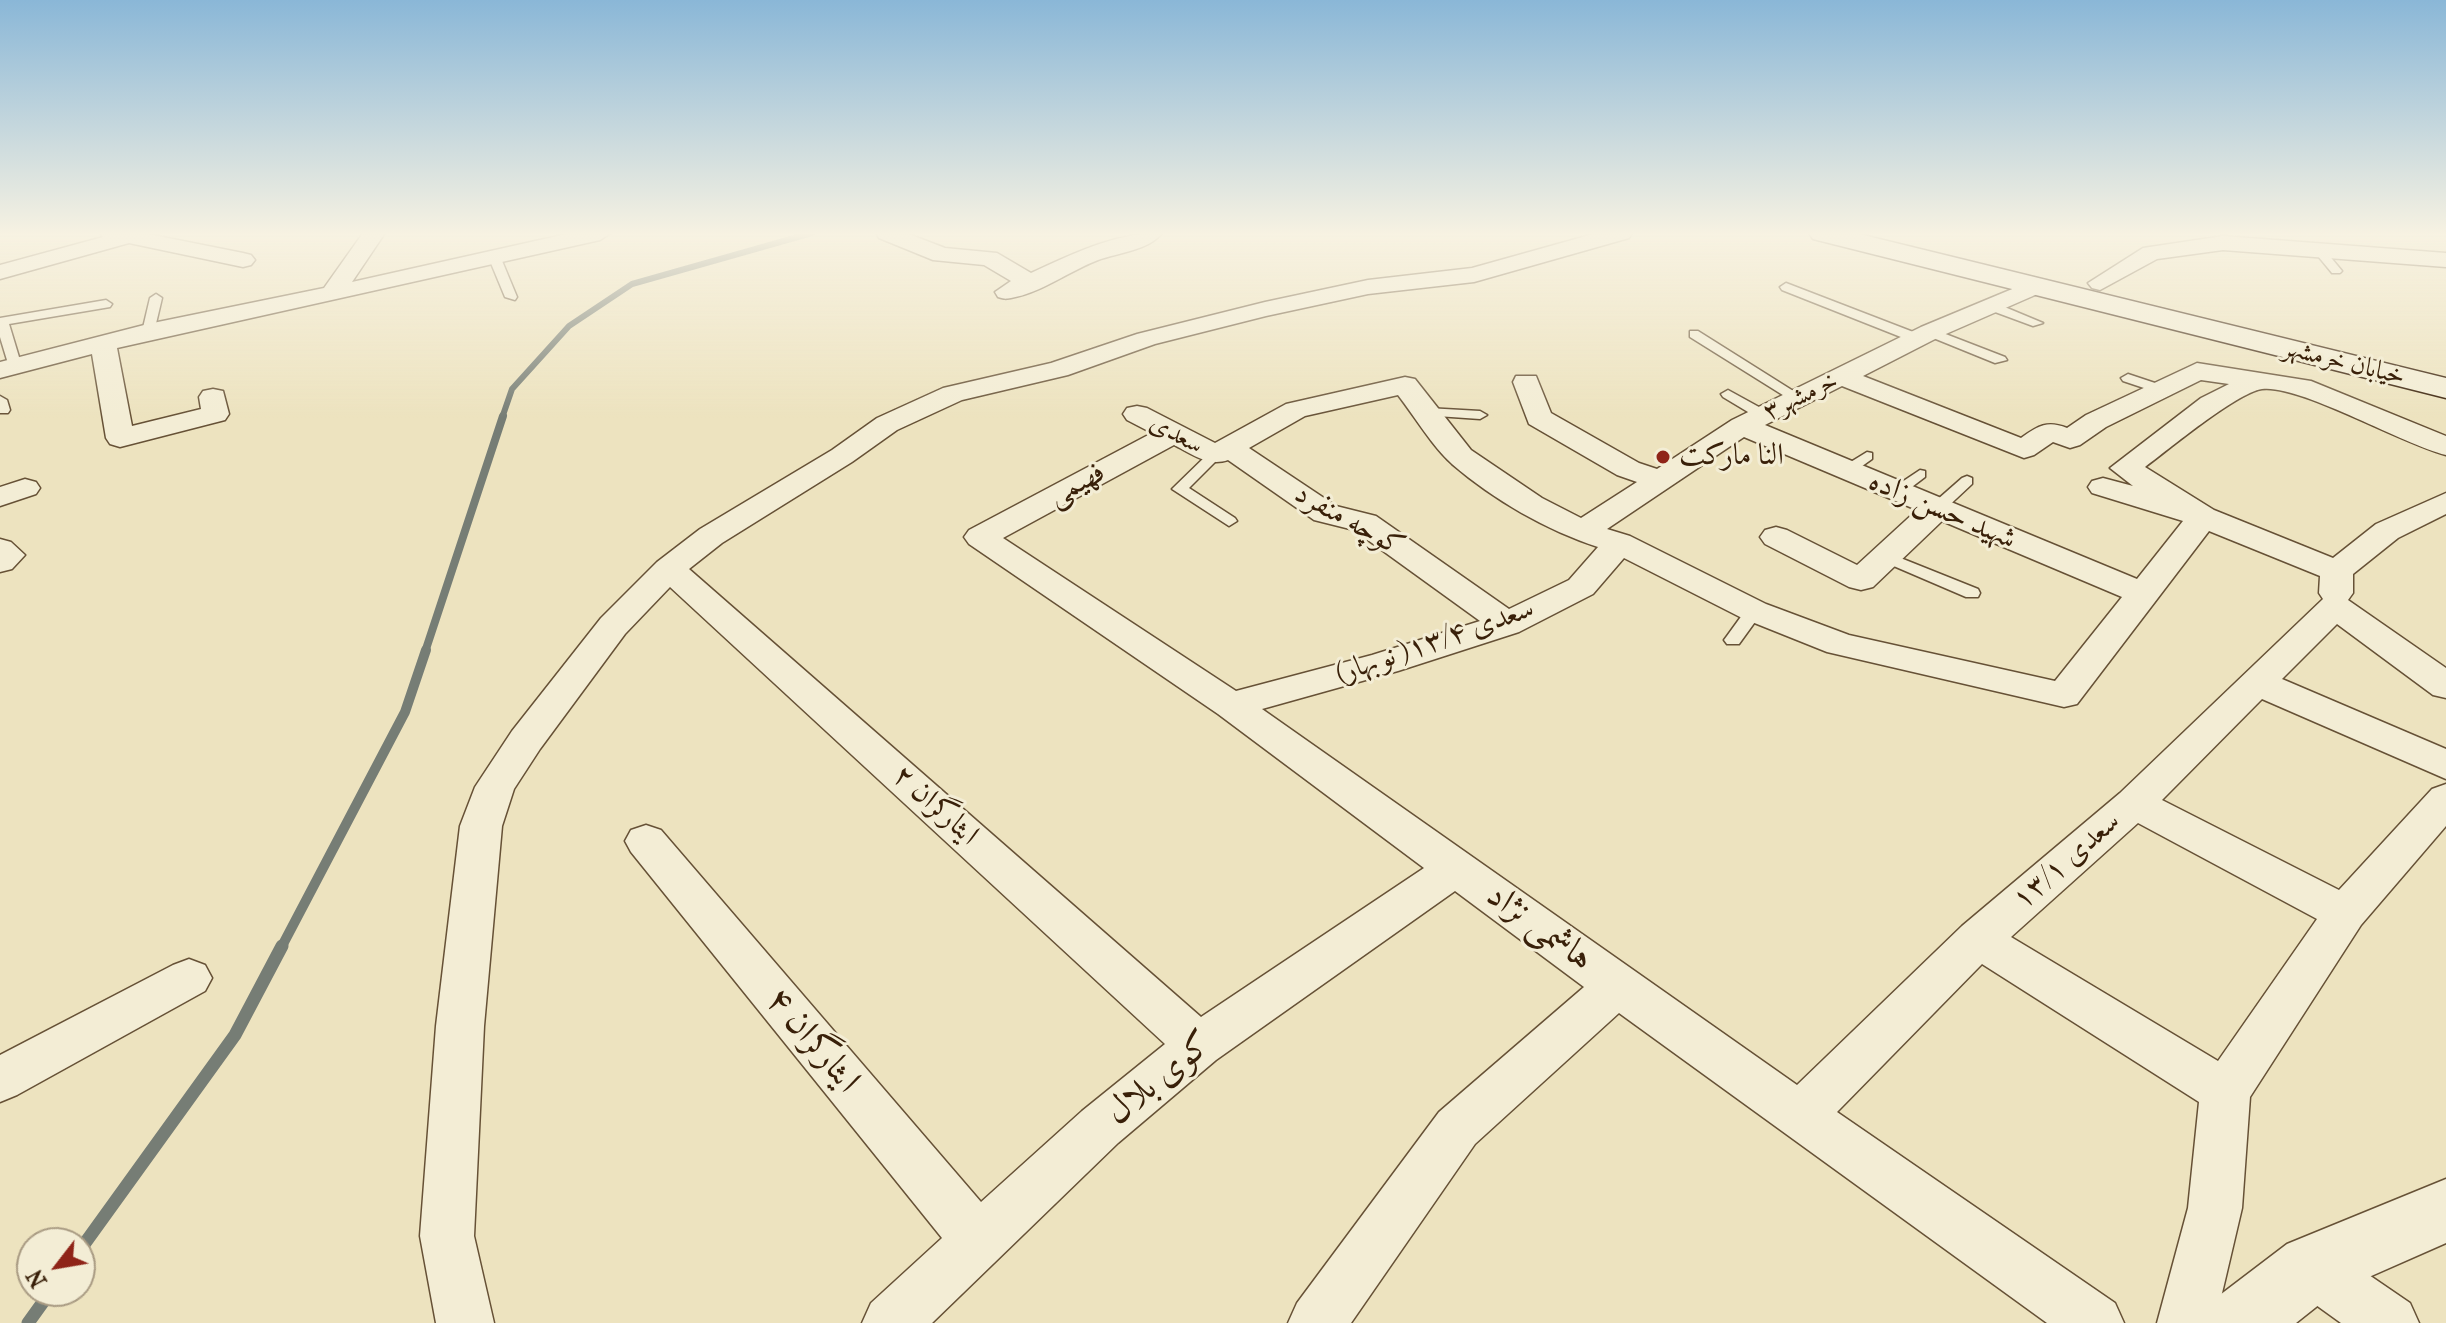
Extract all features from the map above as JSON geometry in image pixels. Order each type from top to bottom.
[{"type":"main road","name":"خیابان خرمشهر","points":[[2066,295],[2446,388]]},
{"type":"main road","name":"خیابان خرمشهر","points":[[2148,295],[2446,367]]},
{"type":"main road","points":[[2241,1323],[2311,1268],[2446,1210]]},
{"type":"street","points":[[7,369],[148,332],[328,295]]},
{"type":"street","points":[[465,1323],[447,1236],[460,1026],[481,826],[495,787],[526,740],[613,626],[669,569],[711,536],[842,456],[887,424],[953,394],[1059,369],[1146,339],[1332,295]]},
{"type":"street","name":"خرمشهر۳","points":[[1582,531],[1752,421],[1923,335],[2016,295]]},
{"type":"street","points":[[103,343],[120,438],[215,414],[213,397]]},
{"type":"street","points":[[1843,377],[2024,449],[2050,431],[2070,439],[2096,421],[2197,371],[2301,387],[2446,446]]},
{"type":"street","points":[[2258,380],[2211,404],[2125,468],[2203,517],[2336,589],[2446,686]]},
{"type":"street","points":[[1526,382],[1539,418],[1628,469],[1659,479]]},
{"type":"street","points":[[1222,451],[1296,410],[1405,385],[1461,456],[1531,505],[1582,531],[1619,543],[1754,611],[1840,644],[2064,695],[2203,517]]},
{"type":"street","name":"سعدی","points":[[1137,414],[1174,433],[1222,451]]},
{"type":"street","name":"شهید حسن زاده","points":[[1752,421],[1857,464],[1895,493],[2143,594]]},
{"type":"street","name":"فهیمی","points":[[980,537],[1174,433]]},
{"type":"street","name":"کوچه منفرد","points":[[1222,451],[1325,513],[1365,523],[1507,624]]},
{"type":"street","points":[[2103,487],[2203,517]]},
{"type":"street","name":"سعدی ۱۳/۱","points":[[1800,1115],[1978,939],[2134,803],[2257,682],[2387,531],[2446,502]]},
{"type":"street","points":[[1776,537],[1861,580],[1888,558],[1935,510]]},
{"type":"street","points":[[2387,531],[2446,534]]},
{"type":"street","name":"هاشمی نژاد","points":[[980,537],[1231,705],[1617,986],[2095,1323]]},
{"type":"street","name":"سعدی ۱۳/۴( نوبهار)","points":[[1231,705],[1385,663],[1507,624],[1581,587],[1619,543]]},
{"type":"street","points":[[0,549],[9,555],[0,562]]},
{"type":"street","name":"ایثارگران ۲","points":[[669,569],[1199,1045]]},
{"type":"street","points":[[2257,682],[2446,765]]},
{"type":"street","points":[[2186,1323],[2215,1208],[2225,1092],[2345,913],[2446,799]]},
{"type":"street","points":[[2134,803],[2345,913]]},
{"type":"street","name":"ایثارگران ۴","points":[[646,841],[978,1240]]},
{"type":"street","name":"کوی بلال","points":[[891,1323],[1100,1127],[1199,1045],[1456,868]]},
{"type":"street","points":[[1978,939],[2225,1092]]},
{"type":"street","points":[[0,1080],[189,978]]},
{"type":"street","points":[[1317,1323],[1457,1128],[1617,986]]},
{"type":"street","points":[[2311,1268],[2390,1323]]},
{"type":"lane","points":[[1808,295],[2000,360]]},
{"type":"lane","points":[[148,332],[156,298]]},
{"type":"lane","points":[[7,369],[2,321],[106,304]]},
{"type":"lane","points":[[1991,306],[2037,323]]},
{"type":"lane","points":[[1694,334],[1799,399]]},
{"type":"lane","points":[[2128,378],[2159,389]]},
{"type":"lane","points":[[1728,394],[1752,421]]},
{"type":"lane","points":[[1427,412],[1480,415]]},
{"type":"lane","points":[[1222,451],[1180,489],[1229,521]]},
{"type":"lane","points":[[1895,493],[1920,474]]},
{"type":"lane","points":[[1935,510],[1967,481]]},
{"type":"lane","points":[[1888,558],[1972,593]]},
{"type":"lane","points":[[1733,640],[1754,611]]},
{"type":"waterway","points":[[502,418],[512,389],[569,326],[616,295]]},
{"type":"waterway","points":[[425,652],[503,416]]},
{"type":"waterway","points":[[281,948],[405,712],[426,650]]},
{"type":"waterway","points":[[96,1228],[235,1035],[282,946]]},
{"type":"waterway","points":[[28,1323],[40,1307]]},
{"type":"place","name":"النا مارکت","points":[[1663,457]]}]
